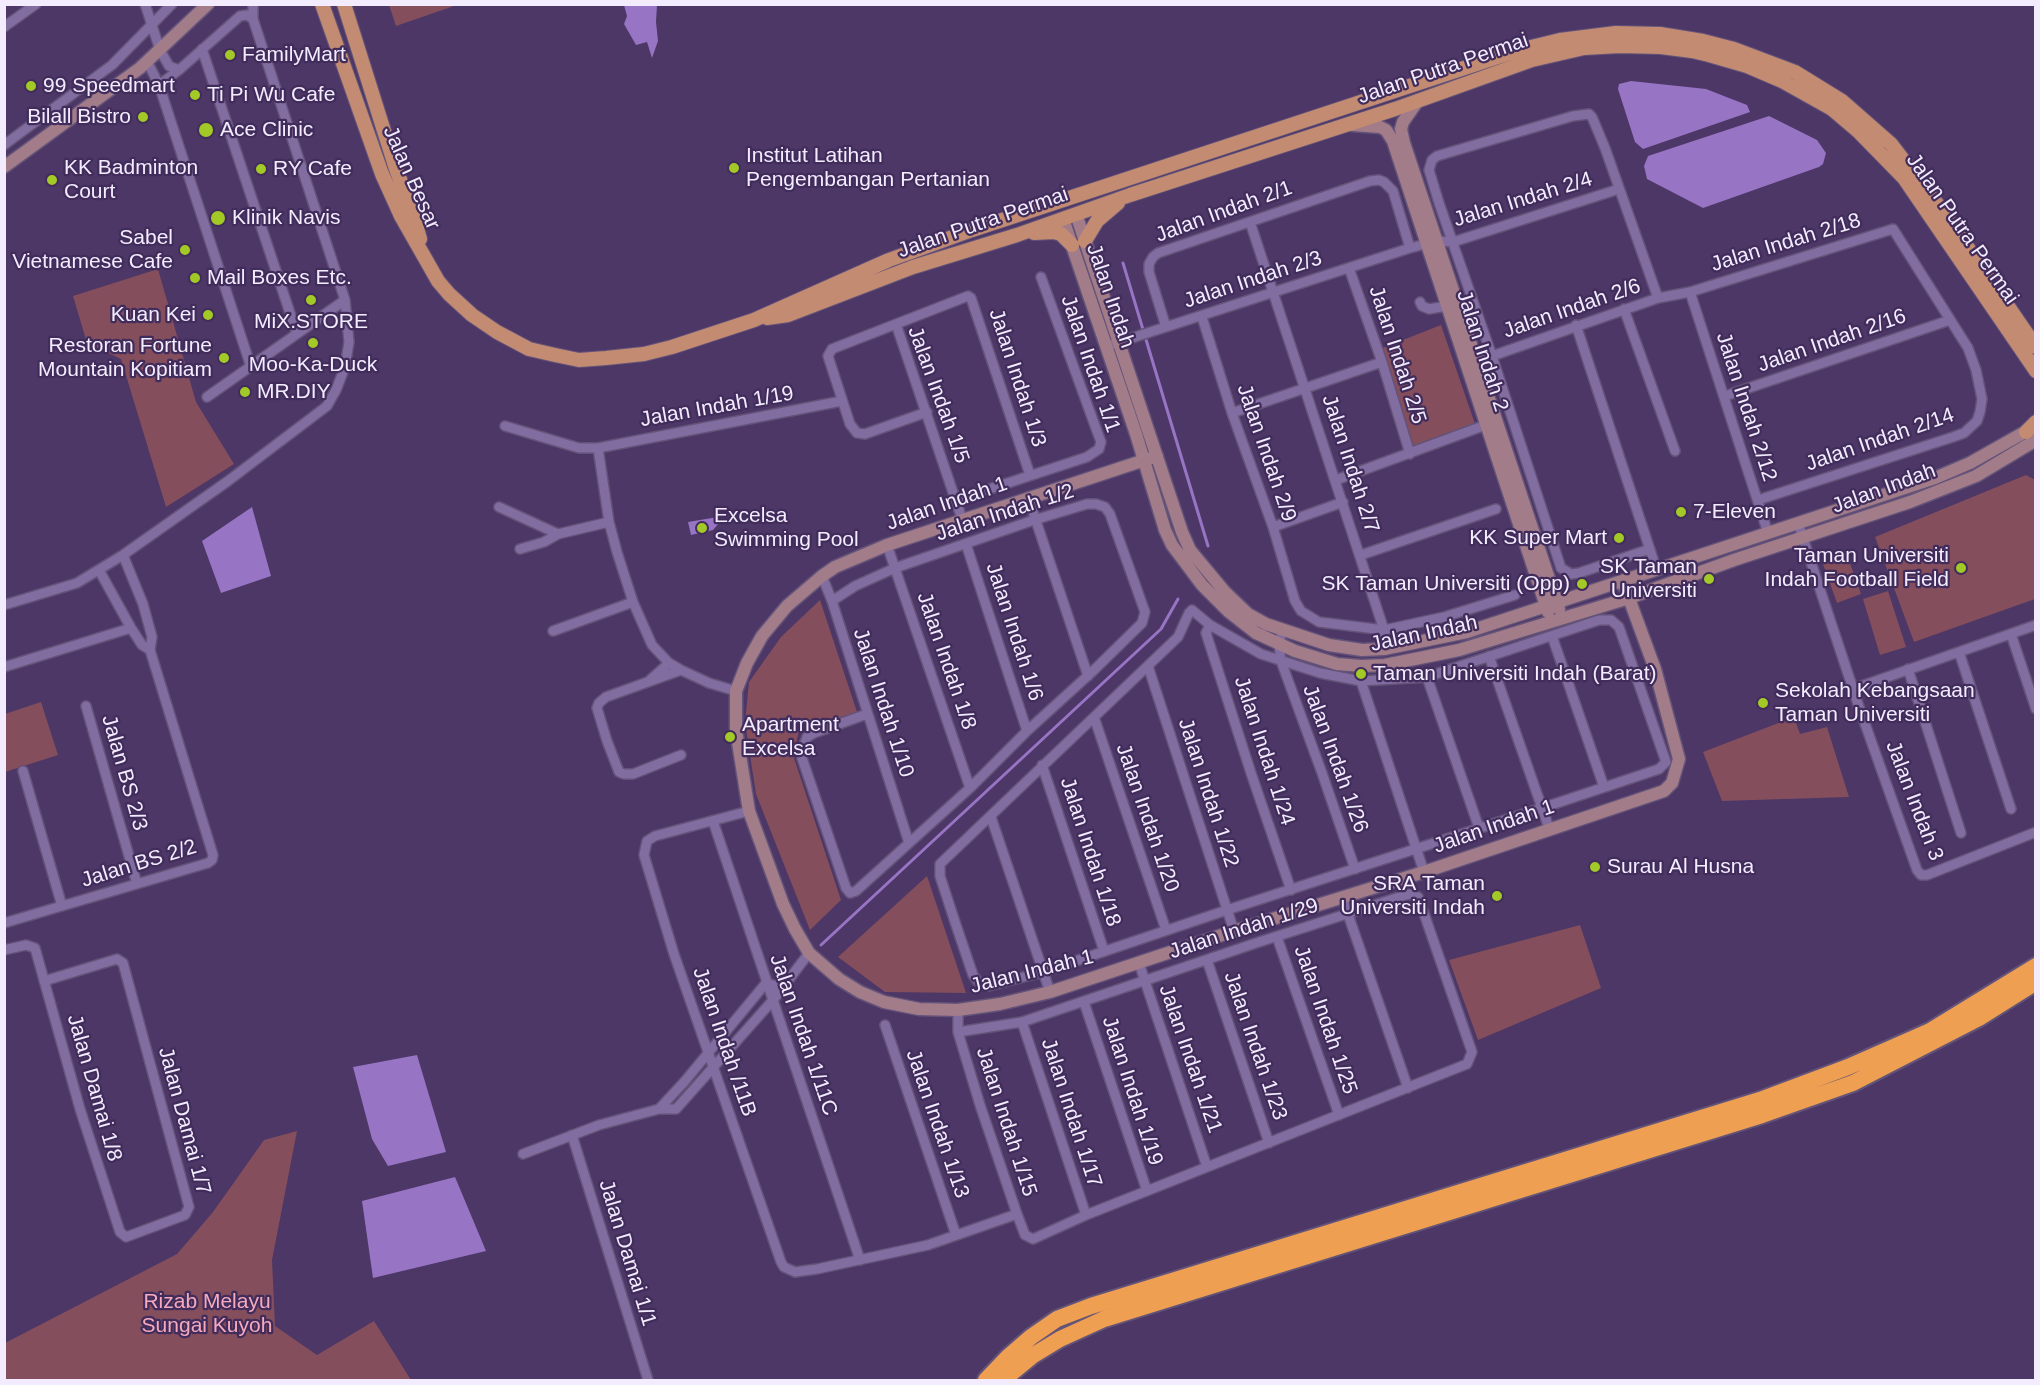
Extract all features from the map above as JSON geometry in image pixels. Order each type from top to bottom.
[{"type":"highway","points":[[986,1380],[1031,1337],[1057,1319],[1091,1306],[1760,1100],[1848,1067],[1929,1031],[2036,966]]},
{"type":"highway","points":[[1003,1380],[1032,1356],[1060,1339],[1104,1319],[1762,1115],[1835,1090],[1979,1018],[2036,982]]},
{"type":"main road","name":"Jalan Besar","points":[[322,4],[382,174],[400,216],[424,255]]},
{"type":"main road","name":"Jalan Besar","points":[[344,4],[396,169],[412,211],[424,255]]},
{"type":"main road","name":"Jalan Putra Permai","points":[[424,255],[449,294],[472,315],[529,349],[579,360],[644,354],[753,320],[889,260],[1015,216],[1519,50],[1587,35],[1660,34],[1703,41],[1795,72],[1842,101],[1891,144],[1941,209],[2036,347]]},
{"type":"main road","name":"Jalan Putra Permai","points":[[753,320],[788,315],[914,267],[1017,235],[1068,214],[1348,125],[1532,60],[1564,51],[1620,46],[1692,51],[1747,66],[1782,81],[1832,109],[1892,164],[2036,371]]},
{"type":"main road","points":[[1015,216],[1030,218],[1068,214],[1073,202],[1101,193],[1106,187]]},
{"type":"main road","points":[[1017,235],[1054,232],[1078,243],[1097,221],[1130,195]]},
{"type":"street","points":[[5,26],[36,4]]},
{"type":"street","points":[[145,4],[160,50],[169,66],[179,70]]},
{"type":"street","points":[[4,145],[112,65],[172,4]]},
{"type":"street","points":[[4,167],[147,61],[208,4]]},
{"type":"street","points":[[4,605],[77,583],[123,555],[228,481],[327,406],[345,366],[349,342],[345,300],[253,20],[253,4]]},
{"type":"street","points":[[159,85],[240,16],[247,15],[253,20]]},
{"type":"street","points":[[202,50],[297,334]]},
{"type":"street","points":[[147,61],[159,85],[251,366]]},
{"type":"street","name":"Jalan Indah 2","points":[[1417,102],[1406,116],[1401,129],[1447,306],[1472,363]]},
{"type":"street","points":[[1650,549],[1579,573],[1566,572],[1559,562],[1492,356],[1461,271],[1429,165],[1437,156],[1580,114],[1589,114],[1594,122],[1658,298]]},
{"type":"street","name":"Jalan Indah 2","points":[[1348,125],[1374,126],[1386,130],[1393,141],[1432,243],[1557,620]]},
{"type":"street","name":"Jalan Indah 2/1","points":[[1166,327],[1149,272],[1149,264],[1158,253],[1370,181],[1378,180],[1389,185],[1393,191],[1410,248]]},
{"type":"street","name":"Jalan Indah 2/4","points":[[1410,248],[1432,243],[1453,242],[1619,189]]},
{"type":"street","name":"Jalan Indah","points":[[1068,214],[1113,344],[1157,456],[1182,532],[1191,550],[1225,592],[1248,614],[1266,624],[1329,645],[1362,650],[1384,649],[1467,632],[1797,523],[1831,514],[1952,472],[2033,430]]},
{"type":"street","name":"Jalan Indah 2/7","points":[[1250,222],[1361,555],[1384,630],[1384,649]]},
{"type":"street","name":"Jalan Indah 2/18","points":[[1690,292],[1893,229],[1950,321]]},
{"type":"street","name":"Jalan Indah 2/3","points":[[1113,344],[1410,248]]},
{"type":"street","name":"Jalan Indah 2/5","points":[[1349,268],[1382,362],[1410,454]]},
{"type":"street","name":"Jalan Indah 1/1","points":[[1030,475],[1087,457],[1099,449],[1101,442],[1041,277]]},
{"type":"street","name":"Jalan Indah 2/6","points":[[1472,363],[1624,309],[1658,298],[1690,292]]},
{"type":"street","name":"Jalan Indah 2/12","points":[[1690,292],[1768,533]]},
{"type":"street","name":"Jalan Indah 1/3","points":[[896,324],[965,296],[971,298],[1030,475]]},
{"type":"street","points":[[207,398],[345,300]]},
{"type":"street","points":[[1420,302],[1422,306],[1429,309],[1447,306]]},
{"type":"street","points":[[1624,309],[1675,451]]},
{"type":"street","name":"Jalan Indah 2/9","points":[[1202,317],[1232,413],[1273,527],[1295,601],[1301,611],[1319,622],[1384,630]]},
{"type":"street","name":"Jalan Indah 2/16","points":[[1725,396],[1950,321]]},
{"type":"street","name":"Jalan Indah 2/14","points":[[1758,500],[1953,437],[1964,433],[1977,421],[1982,399],[1978,376],[1968,348],[1950,321]]},
{"type":"street","name":"Jalan Indah 1/5","points":[[842,401],[828,362],[832,349],[896,324],[962,519]]},
{"type":"street","points":[[1576,326],[1657,571]]},
{"type":"street","name":"Jalan Indah","points":[[1113,344],[1165,530],[1183,561],[1202,585],[1228,611],[1257,633],[1279,646],[1337,664],[1361,666],[1385,664],[1459,650],[1629,598],[1734,560],[1900,506],[1976,476],[2033,430]]},
{"type":"street","points":[[1232,413],[1382,362]]},
{"type":"street","points":[[842,401],[853,430],[861,435],[927,412]]},
{"type":"street","name":"Jalan Indah 1/19","points":[[505,426],[579,448],[598,448],[842,401]]},
{"type":"street","points":[[1336,480],[1491,423]]},
{"type":"street","points":[[598,448],[609,522],[633,602],[652,645],[669,663],[681,670],[736,692]]},
{"type":"street","name":"Jalan Indah 1","points":[[1157,456],[962,519],[887,545],[843,564],[822,576],[787,606],[762,636],[747,663],[736,692],[736,730],[749,811],[783,904],[795,929],[809,953],[839,979],[884,1002],[919,1009],[958,1010],[1000,1004],[1050,992],[1234,931],[1424,872],[1664,791],[1672,783],[1677,770],[1679,759],[1676,743],[1655,669],[1623,582]]},
{"type":"street","points":[[956,500],[1030,475]]},
{"type":"street","points":[[867,714],[814,733],[807,737],[801,751],[846,888],[850,893],[856,891],[970,788],[1027,731],[1088,676],[1028,497]]},
{"type":"street","points":[[1273,527],[1343,502]]},
{"type":"street","name":"Jalan Indah 1/2","points":[[832,601],[855,586],[895,568],[1034,520],[1087,504],[1096,504],[1105,507],[1110,514],[1144,612],[1142,623],[1088,676]]},
{"type":"street","points":[[499,507],[558,534]]},
{"type":"street","points":[[1361,555],[1496,508]]},
{"type":"street","points":[[520,549],[544,542],[558,534],[609,522]]},
{"type":"street","name":"Jalan Indah 3","points":[[1797,523],[1917,870],[1921,875],[1928,876],[2036,832]]},
{"type":"street","name":"Jalan Indah 1/6","points":[[966,544],[1027,731]]},
{"type":"street","name":"Jalan Indah 1/8","points":[[887,545],[970,788]]},
{"type":"street","points":[[1729,546],[1734,560]]},
{"type":"street","points":[[99,570],[131,628],[142,645],[150,650],[152,638],[143,604],[123,555]]},
{"type":"street","name":"Jalan Indah 1/10","points":[[822,576],[909,843]]},
{"type":"street","points":[[1384,630],[1444,617],[1515,595]]},
{"type":"street","points":[[553,631],[633,602]]},
{"type":"street","points":[[1190,611],[1196,611],[1210,625],[1261,654],[1281,661],[1320,673],[1361,681],[1427,677],[1605,619],[1616,622],[1619,627],[1665,760],[1662,767],[1651,771],[1043,972],[988,986],[979,983],[973,975],[940,876],[939,864],[1178,637],[1190,611]]},
{"type":"street","name":"Jalan Indah 1/24","points":[[1210,625],[1206,633],[1291,890]]},
{"type":"street","points":[[1853,689],[2036,626]]},
{"type":"street","points":[[4,668],[131,628]]},
{"type":"street","name":"Jalan Indah 1/26","points":[[1282,630],[1279,646],[1281,661],[1355,869]]},
{"type":"street","points":[[2011,634],[2036,709]]},
{"type":"street","points":[[1552,636],[1604,787]]},
{"type":"street","name":"Jalan BS 2/2","points":[[4,922],[208,863],[213,857],[150,650]]},
{"type":"street","points":[[1959,652],[2011,809]]},
{"type":"street","points":[[1490,656],[1549,828]]},
{"type":"street","points":[[646,683],[669,663]]},
{"type":"street","name":"Jalan Indah 1/22","points":[[1148,666],[1234,931]]},
{"type":"street","points":[[1908,669],[1961,833]]},
{"type":"street","points":[[681,670],[606,698],[599,703],[597,708],[616,768],[624,774],[633,774],[681,755]]},
{"type":"street","points":[[1427,677],[1479,828]]},
{"type":"street","points":[[1361,681],[1424,872]]},
{"type":"street","name":"Jalan BS 2/3","points":[[86,706],[137,884]]},
{"type":"street","name":"Jalan Indah 1/20","points":[[1094,717],[1166,930]]},
{"type":"street","name":"Jalan Indah 1/18","points":[[1042,765],[1104,951]]},
{"type":"street","points":[[23,771],[62,906]]},
{"type":"street","points":[[713,821],[749,811]]},
{"type":"street","points":[[991,817],[1050,992]]},
{"type":"street","name":"Jalan Indah /11B","points":[[713,821],[655,836],[647,841],[644,855],[674,954],[781,1262],[789,1270],[802,1272],[860,1260]]},
{"type":"street","name":"Jalan Indah 1/11C","points":[[713,821],[860,1260]]},
{"type":"street","name":"Jalan Indah 1/29","points":[[958,1032],[1022,1022],[1409,894],[1418,897],[1472,1052],[1467,1064],[1408,1088]]},
{"type":"street","points":[[1086,1215],[1408,1088],[1342,897]]},
{"type":"street","name":"Jalan Indah 1/25","points":[[1277,937],[1339,1115]]},
{"type":"street","name":"Jalan Damai 1/8","points":[[4,950],[26,945],[35,948],[80,1109],[117,1228],[123,1236]]},
{"type":"street","points":[[523,1154],[599,1125],[659,1109],[676,1108],[774,999],[809,953]]},
{"type":"street","name":"Jalan Damai 1/7","points":[[45,981],[117,959],[122,960],[126,971],[189,1207],[185,1215],[126,1237],[123,1236]]},
{"type":"street","name":"Jalan Indah 1/23","points":[[1207,960],[1269,1143]]},
{"type":"street","name":"Jalan Indah 1/21","points":[[1139,963],[1208,1167]]},
{"type":"street","points":[[659,1109],[766,983],[783,988]]},
{"type":"street","name":"Jalan Indah 1/19","points":[[1084,1002],[1147,1191]]},
{"type":"street","name":"Jalan Indah 1/15","points":[[958,1010],[958,1032],[980,1105],[1026,1235],[1033,1239],[1086,1215]]},
{"type":"street","name":"Jalan Indah 1/17","points":[[1022,1022],[1086,1215]]},
{"type":"street","name":"Jalan Indah 1/13","points":[[885,1025],[956,1235]]},
{"type":"street","name":"Jalan Damai 1/1","points":[[572,1135],[648,1380]]},
{"type":"street","points":[[860,1260],[928,1245],[1017,1214]]},
{"type":"green space","points":[[389,4],[457,5],[396,26]]},
{"type":"green space","points":[[158,269],[196,402],[234,464],[166,507],[121,359],[87,343],[73,296]]},
{"type":"green space","points":[[1441,325],[1475,424],[1412,448],[1380,349]]},
{"type":"green space","name":"Taman Universiti Indah Football Field","points":[[2026,475],[2035,480],[2035,599],[1914,642],[1875,537]]},
{"type":"green space","points":[[1847,555],[1861,594],[1837,603],[1823,564]]},
{"type":"green space","points":[[1888,591],[1906,647],[1880,655],[1863,599]]},
{"type":"green space","points":[[820,600],[857,712],[799,731],[793,755],[841,900],[810,930],[756,794],[745,723],[749,682],[781,637]]},
{"type":"green space","points":[[41,702],[58,755],[5,772],[5,714]]},
{"type":"green space","points":[[1794,717],[1800,734],[1827,727],[1849,797],[1722,801],[1703,752]]},
{"type":"green space","points":[[927,876],[966,993],[885,992],[838,957]]},
{"type":"green space","points":[[1580,925],[1601,988],[1478,1040],[1449,960]]},
{"type":"green space","name":"Rizab Melayu Sungai Kuyoh","points":[[297,1131],[272,1260],[275,1326],[317,1355],[374,1321],[411,1380],[5,1380],[5,1343],[177,1254],[213,1212],[264,1140]]},
{"type":"shaded area","points":[[624,5],[657,5],[658,41],[652,58],[647,42],[636,45],[624,24],[627,16]]},
{"type":"shaded area","points":[[1631,81],[1706,89],[1747,105],[1750,112],[1643,149],[1635,142],[1618,89],[1619,84]]},
{"type":"shaded area","points":[[1769,116],[1817,140],[1826,153],[1823,164],[1703,208],[1647,179],[1644,166],[1648,156]]},
{"type":"shaded area","points":[[252,507],[271,576],[221,593],[202,541]]},
{"type":"shaded area","name":"Excelsa Swimming Pool","points":[[718,517],[720,522],[713,530],[691,535],[688,522]]},
{"type":"shaded area","points":[[417,1055],[446,1152],[388,1166],[372,1139],[353,1067]]},
{"type":"shaded area","points":[[455,1177],[486,1251],[373,1278],[362,1201]]},
{"type":"waterway","points":[[1123,263],[1208,546]]},
{"type":"waterway","points":[[821,945],[1161,629],[1178,599]]},
{"type":"place","name":"FamilyMart","points":[[230,55]]},
{"type":"place","name":"99 Speedmart","points":[[31,86]]},
{"type":"place","name":"Ti Pi Wu Cafe","points":[[195,95]]},
{"type":"place","name":"Bilall Bistro","points":[[143,117]]},
{"type":"place","name":"Ace Clinic","points":[[206,130]]},
{"type":"place","name":"Institut Latihan Pengembangan Pertanian","points":[[734,168]]},
{"type":"place","name":"RY Cafe","points":[[261,169]]},
{"type":"place","name":"KK Badminton Court","points":[[52,180]]},
{"type":"place","name":"Klinik Navis","points":[[218,218]]},
{"type":"place","name":"Sabel Vietnamese Cafe","points":[[185,250]]},
{"type":"place","name":"Mail Boxes Etc.","points":[[195,278]]},
{"type":"place","name":"MiX.STORE","points":[[311,300]]},
{"type":"place","name":"Kuan Kei","points":[[208,315]]},
{"type":"place","name":"Moo-Ka-Duck","points":[[313,343]]},
{"type":"place","name":"Restoran Fortune Mountain Kopitiam","points":[[224,358]]},
{"type":"place","name":"MR.DIY","points":[[245,392]]},
{"type":"place","name":"7-Eleven","points":[[1681,512]]},
{"type":"place","name":"Excelsa Swimming Pool","points":[[702,528]]},
{"type":"place","name":"KK Super Mart","points":[[1619,538]]},
{"type":"place","name":"Taman Universiti Indah Football Field","points":[[1961,568]]},
{"type":"place","name":"SK Taman Universiti","points":[[1709,579]]},
{"type":"place","name":"SK Taman Universiti (Opp)","points":[[1582,584]]},
{"type":"place","name":"Taman Universiti Indah (Barat)","points":[[1361,674]]},
{"type":"place","name":"Sekolah Kebangsaan Taman Universiti","points":[[1763,703]]},
{"type":"place","name":"Apartment Excelsa","points":[[730,737]]},
{"type":"place","name":"Surau Al Husna","points":[[1595,867]]},
{"type":"place","name":"SRA Taman Universiti Indah","points":[[1497,896]]}]
